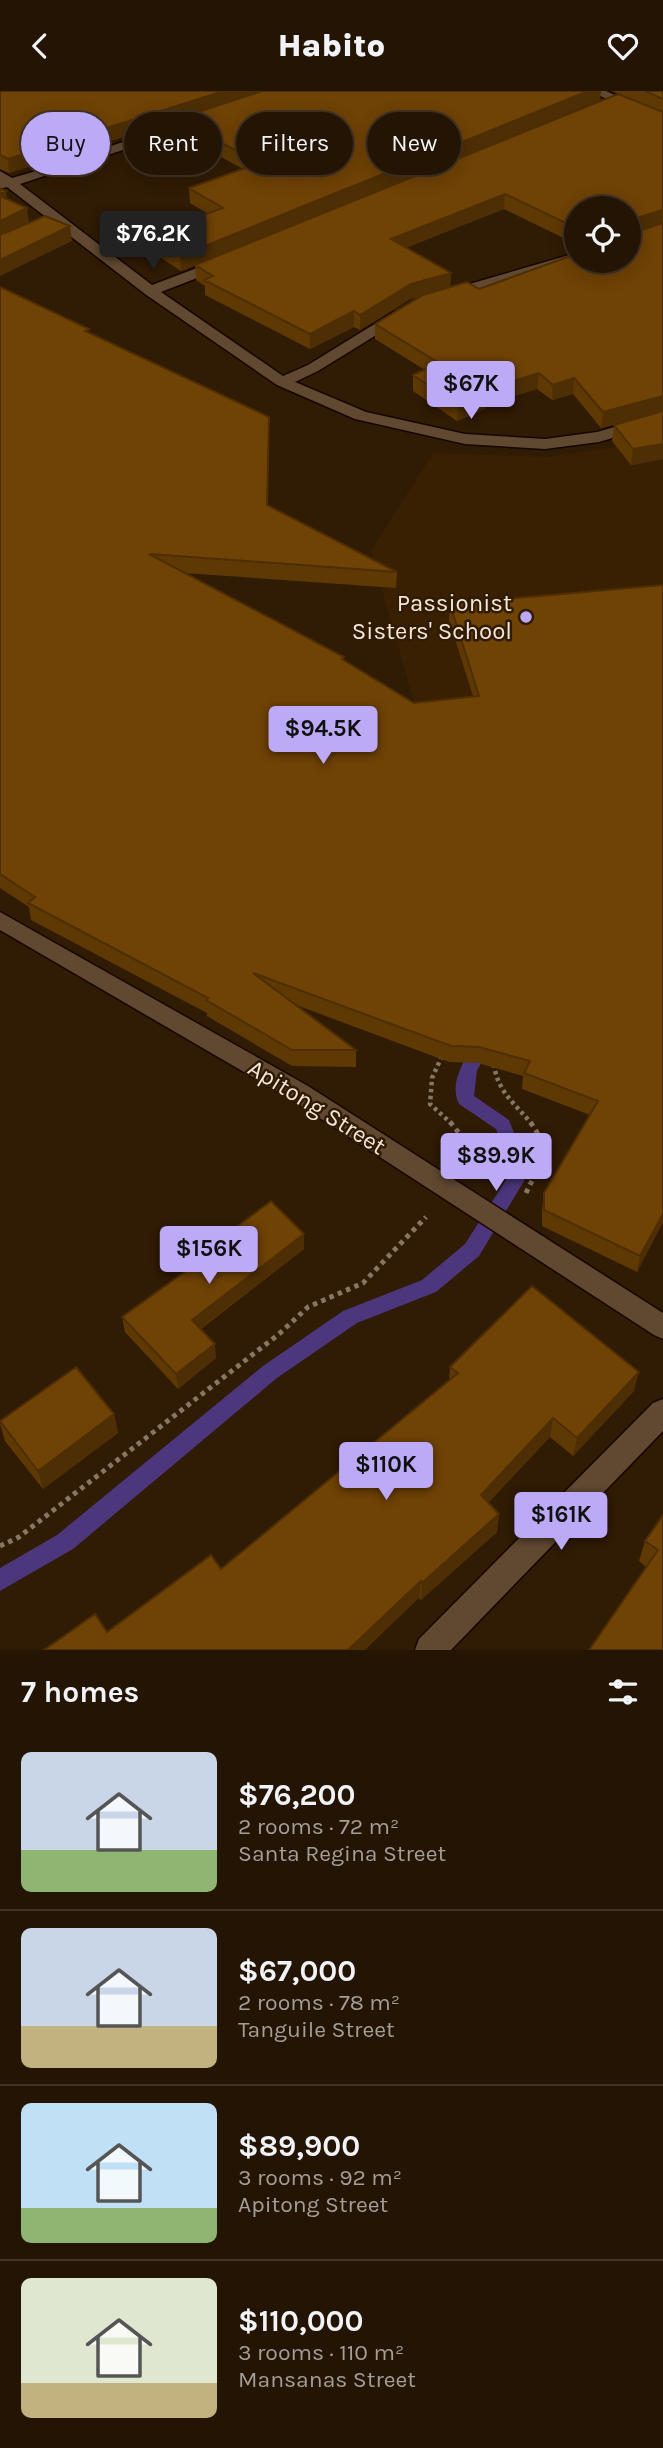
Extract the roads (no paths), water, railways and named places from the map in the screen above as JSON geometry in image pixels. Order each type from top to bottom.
[{"type":"street","points":[[596,91],[611,103],[663,122]]},
{"type":"street","points":[[3,181],[41,174],[124,146]]},
{"type":"street","points":[[3,181],[50,220],[282,382],[361,416],[465,439],[545,444],[599,437],[663,418]]},
{"type":"street","points":[[150,291],[237,257]]},
{"type":"street","points":[[282,382],[313,368],[423,303],[564,261]]},
{"type":"street","name":"Apitong Street","points":[[0,920],[300,1093],[663,1327]]},
{"type":"street","points":[[430,1650],[663,1412]]},
{"type":"waterway","points":[[0,1580],[65,1542],[270,1372],[350,1317],[429,1286],[472,1250],[515,1181],[515,1159],[503,1125],[465,1099],[468,1069],[483,1045]]},
{"type":"place","name":"Passionist Sisters' School","points":[[526,617]]}]
